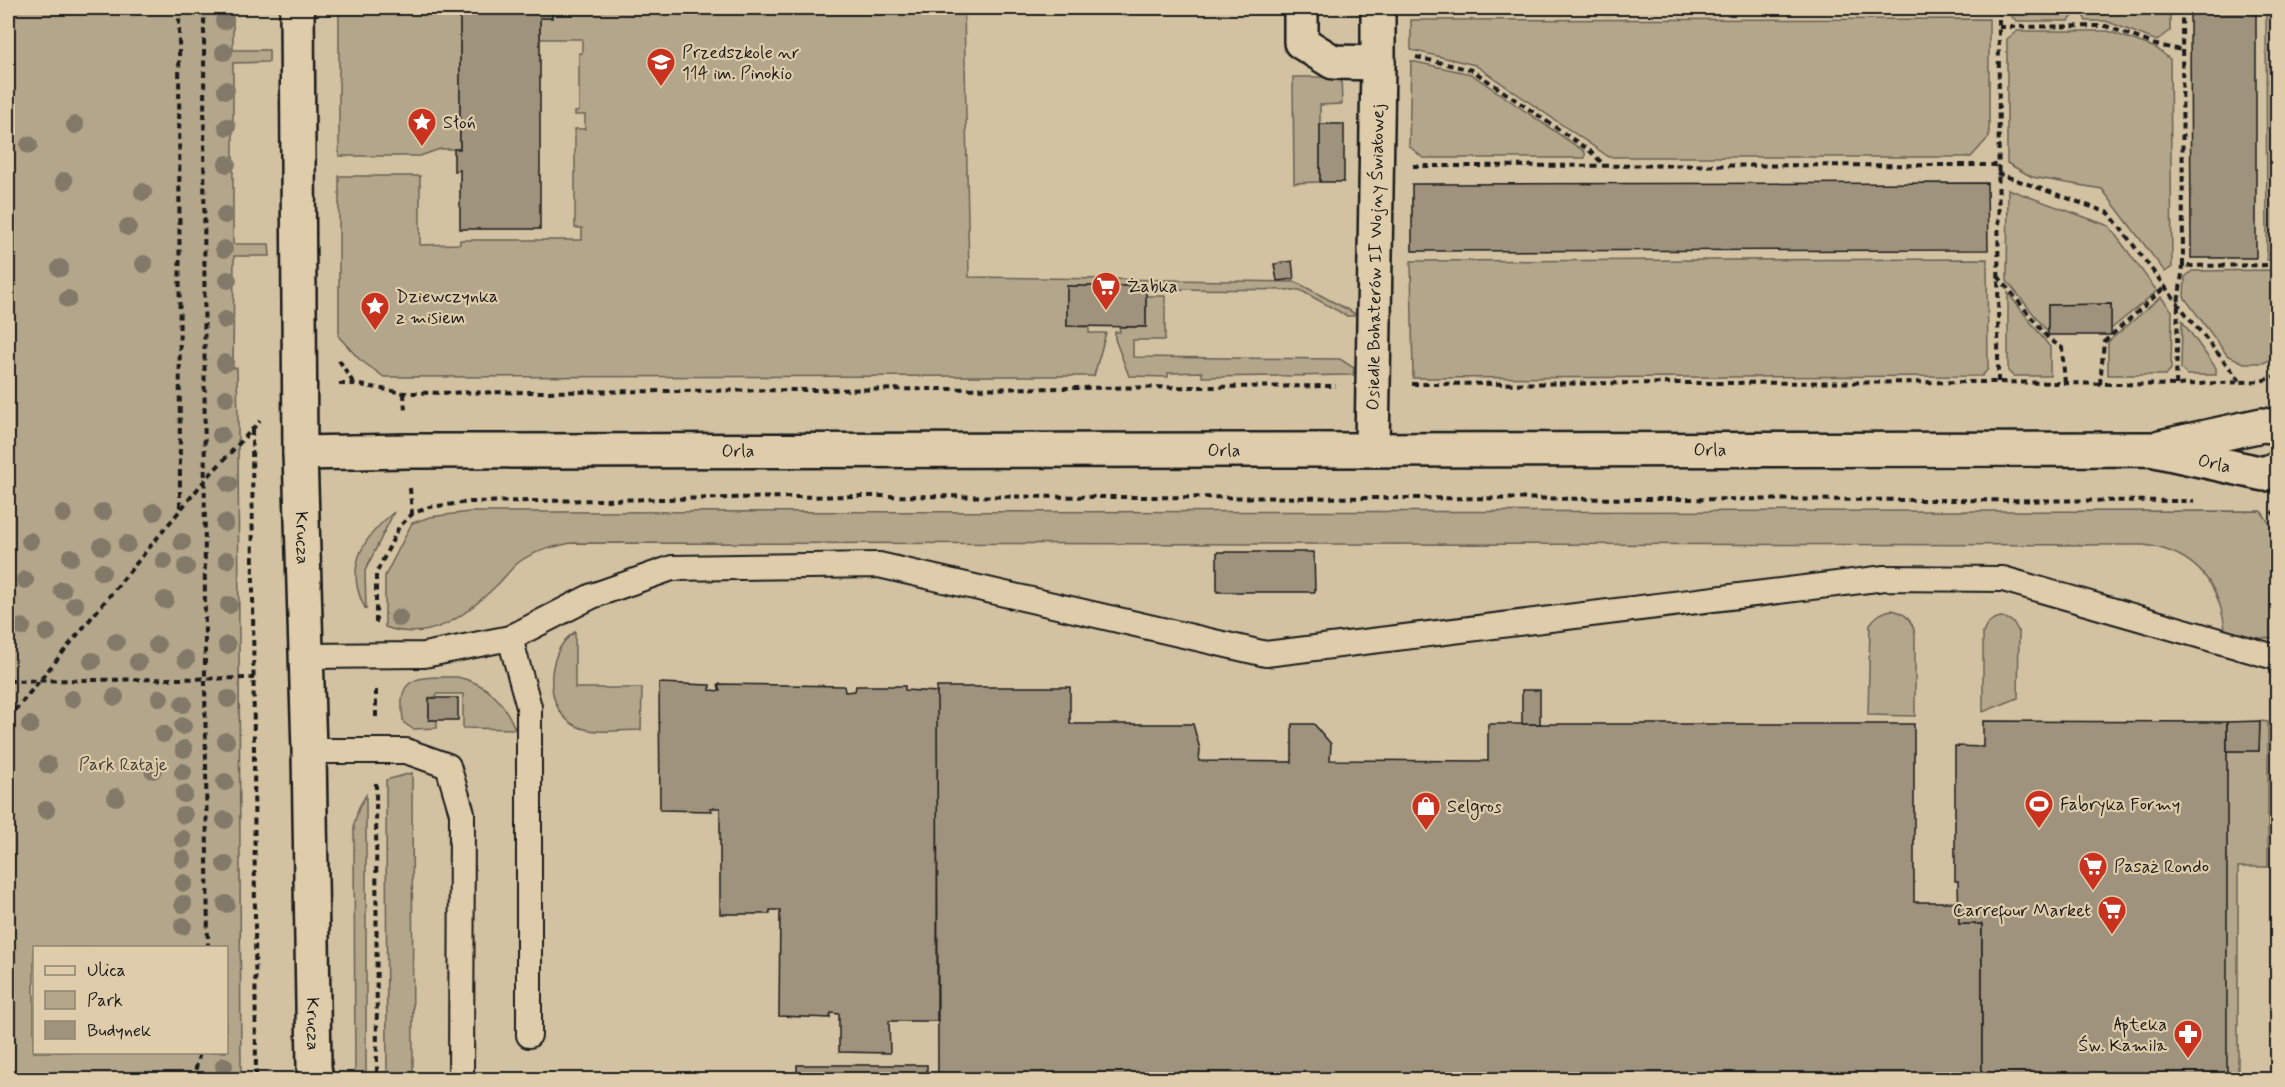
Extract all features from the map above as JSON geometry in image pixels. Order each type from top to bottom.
[{"type":"street","name":"Krucza","points":[[297,8],[300,453],[309,751],[313,1076]]},
{"type":"street","points":[[1301,8],[1301,42],[1333,62],[1392,59]]},
{"type":"street","name":"Osiedle Bohaterów II Wojny Światowej","points":[[1372,449],[1377,166],[1392,59],[1378,8]]},
{"type":"street","name":"Orla","points":[[300,453],[2150,449],[2262,425],[2277,427]]},
{"type":"street","name":"Orla","points":[[2150,449],[2264,474],[2277,468]]},
{"type":"lane","points":[[306,656],[424,655],[510,638],[592,596],[672,568],[879,565],[1266,654],[1885,578],[2003,579],[2277,658]]},
{"type":"lane","points":[[510,638],[529,707],[529,1035]]},
{"type":"lane","points":[[309,751],[405,751],[448,766],[462,813],[461,1080]]},
{"type":"path","points":[[179,8],[180,511]]},
{"type":"path","points":[[204,8],[205,679],[208,946]]},
{"type":"path","points":[[1998,382],[1999,8]]},
{"type":"path","points":[[2176,385],[2178,304],[2183,266],[2182,8]]},
{"type":"path","points":[[1999,27],[2106,26],[2156,45],[2182,50]]},
{"type":"path","points":[[1392,59],[1472,70],[1590,152],[1604,166]]},
{"type":"path","points":[[1377,166],[1998,165]]},
{"type":"path","points":[[1997,173],[2109,213],[2241,382]]},
{"type":"path","points":[[2183,266],[2277,265]]},
{"type":"path","points":[[1997,276],[2048,338],[2062,348],[2064,383]]},
{"type":"path","points":[[2100,384],[2104,342],[2165,287]]},
{"type":"path","points":[[252,430],[256,1080]]},
{"type":"path","points":[[377,1080],[376,574],[399,527],[412,514],[429,507],[470,502],[859,496],[2205,501]]},
{"type":"path","points":[[8,681],[254,678]]},
{"type":"path","points":[[193,1080],[200,1054]]},
{"type":"green space","name":"Park Rataje","points":[[8,8],[233,8],[233,50],[269,50],[269,62],[233,63],[233,244],[269,244],[270,256],[234,256],[233,368],[237,368],[238,425],[241,1079],[8,1079]]},
{"type":"green space","points":[[339,8],[460,8],[460,149],[440,149],[420,156],[339,156]]},
{"type":"green space","name":"Przedszkole nr 114 im. Pinokio","points":[[552,8],[964,8],[969,277],[1296,282],[1354,313],[1354,316],[1347,316],[1300,290],[1067,286],[1067,326],[1089,327],[1089,333],[1106,333],[1094,376],[384,377],[359,359],[339,337],[339,176],[420,176],[420,245],[460,244],[460,240],[582,240],[582,228],[575,228],[575,129],[585,129],[585,115],[575,115],[575,112],[579,111],[579,53],[582,53],[582,39],[540,39],[540,18],[552,18]]},
{"type":"green space","points":[[2007,8],[2073,8],[2073,16],[2069,21],[2017,21],[2007,13]]},
{"type":"green space","points":[[2082,8],[2170,8],[2170,31],[2157,41],[2106,21],[2086,21]]},
{"type":"green space","points":[[2266,8],[2278,8],[2277,260],[2267,260]]},
{"type":"green space","points":[[1989,19],[1989,137],[1971,157],[1609,157],[1475,65],[1411,50],[1411,20]]},
{"type":"green space","points":[[2017,31],[2108,31],[2156,48],[2170,59],[2172,267],[2165,272],[2102,189],[2032,177],[2007,163],[2007,39]]},
{"type":"green space","points":[[1411,61],[1471,74],[1585,152],[1585,158],[1423,158],[1409,146]]},
{"type":"green space","points":[[1293,77],[1341,77],[1342,104],[1320,105],[1320,182],[1294,183]]},
{"type":"green space","points":[[2008,189],[2109,226],[2157,291],[2111,329],[2111,304],[2048,305],[2048,332],[2007,281]]},
{"type":"green space","points":[[1987,259],[1988,369],[1982,376],[1413,378],[1411,261]]},
{"type":"green space","points":[[2277,270],[2277,357],[2263,363],[2244,363],[2227,355],[2184,297],[2185,277],[2192,271]]},
{"type":"green space","points":[[2008,293],[2050,347],[2050,376],[2013,376],[2008,371]]},
{"type":"green space","points":[[1146,296],[1165,296],[1165,340],[1133,340],[1133,357],[1340,359],[1354,368],[1353,375],[1202,377],[1202,372],[1168,373],[1168,377],[1129,376],[1115,339],[1115,332],[1120,332],[1119,327],[1146,327]]},
{"type":"green space","points":[[2161,297],[2172,311],[2171,369],[2166,375],[2108,375],[2108,342]]},
{"type":"green space","points":[[2182,321],[2216,368],[2216,375],[2187,375],[2181,369]]},
{"type":"green space","points":[[2261,511],[2277,534],[2278,638],[2226,638],[2219,603],[2204,575],[2179,555],[2144,545],[571,543],[525,558],[472,608],[446,624],[417,632],[385,627],[385,576],[412,523],[430,517],[469,512]]},
{"type":"green space","points":[[394,512],[365,571],[366,610],[356,581],[359,556],[372,533]]},
{"type":"green space","points":[[1892,610],[1908,618],[1915,634],[1915,716],[1868,715],[1870,624],[1879,615]]},
{"type":"green space","points":[[2001,617],[2012,622],[2019,633],[2018,698],[1983,712],[1983,633],[1990,622]]},
{"type":"green space","points":[[575,632],[575,688],[642,688],[641,730],[588,730],[568,721],[559,710],[554,697],[553,667],[557,653]]},
{"type":"green space","points":[[457,677],[477,684],[493,695],[506,710],[515,729],[463,728],[463,694],[437,694],[436,697],[429,698],[429,720],[437,720],[437,728],[413,729],[404,723],[402,704],[403,693],[407,686],[420,678]]},
{"type":"green space","points":[[2260,721],[2268,722],[2268,867],[2238,867],[2238,1079],[2226,1080],[2227,751],[2259,751]]},
{"type":"green space","points":[[412,773],[413,1079],[387,1079],[386,780]]},
{"type":"green space","points":[[366,795],[366,1079],[355,1080],[354,824],[359,807]]},
{"type":"building","points":[[460,8],[551,8],[552,18],[540,18],[540,229],[460,229],[460,170],[454,171],[454,149],[460,149]]},
{"type":"building","points":[[1411,8],[1987,8],[1987,9],[1411,10]]},
{"type":"building","points":[[2190,8],[2256,8],[2256,258],[2191,258]]},
{"type":"building","points":[[1320,124],[1344,124],[1344,182],[1320,182]]},
{"type":"building","points":[[1987,183],[1988,250],[1412,251],[1412,184]]},
{"type":"building","points":[[1292,261],[1294,279],[1277,281],[1274,264]]},
{"type":"building","name":"Żabka","points":[[1067,286],[1146,286],[1146,327],[1067,326]]},
{"type":"building","points":[[2111,304],[2111,335],[2048,335],[2048,305]]},
{"type":"building","points":[[1217,552],[1314,552],[1315,592],[1217,592]]},
{"type":"building","points":[[659,683],[710,685],[710,690],[720,691],[718,684],[844,686],[845,692],[855,691],[856,686],[905,686],[905,690],[938,692],[937,1021],[889,1021],[890,1053],[839,1052],[839,1014],[831,1013],[830,1018],[779,1016],[780,910],[770,910],[770,914],[720,914],[720,808],[710,808],[712,811],[660,810]]},
{"type":"building","name":"Selgros","points":[[937,687],[1070,687],[1070,724],[1193,724],[1200,749],[1199,761],[1292,762],[1292,724],[1314,724],[1331,744],[1330,760],[1488,761],[1488,724],[1914,724],[1914,902],[1959,902],[1959,924],[1982,924],[1982,1080],[938,1080]]},
{"type":"building","points":[[1522,690],[1540,690],[1540,724],[1522,724]]},
{"type":"building","points":[[429,698],[458,698],[458,720],[429,720]]},
{"type":"building","name":"Pasaż Rondo","points":[[1983,721],[2227,722],[2227,1080],[1982,1080],[1982,924],[1959,924],[1958,881],[1955,881],[1955,746],[1983,747]]},
{"type":"building","points":[[2260,721],[2259,751],[2227,751],[2227,722]]},
{"type":"building","points":[[797,1065],[927,1065],[927,1080],[797,1080]]},
{"type":"place","name":"Przedszkole nr 114 im. Pinokio","points":[[661,88]]},
{"type":"place","name":"Słoń","points":[[422,148]]},
{"type":"place","name":"Żabka","points":[[1106,312]]},
{"type":"place","name":"Dziewczynka z misiem","points":[[375,332]]},
{"type":"place","name":"Fabryka Formy","points":[[2039,830]]},
{"type":"place","name":"Selgros","points":[[1426,832]]},
{"type":"place","name":"Pasaż Rondo","points":[[2093,892]]},
{"type":"place","name":"Carrefour Market","points":[[2112,936]]},
{"type":"place","name":"Apteka Św. Kamila","points":[[2188,1060]]}]
